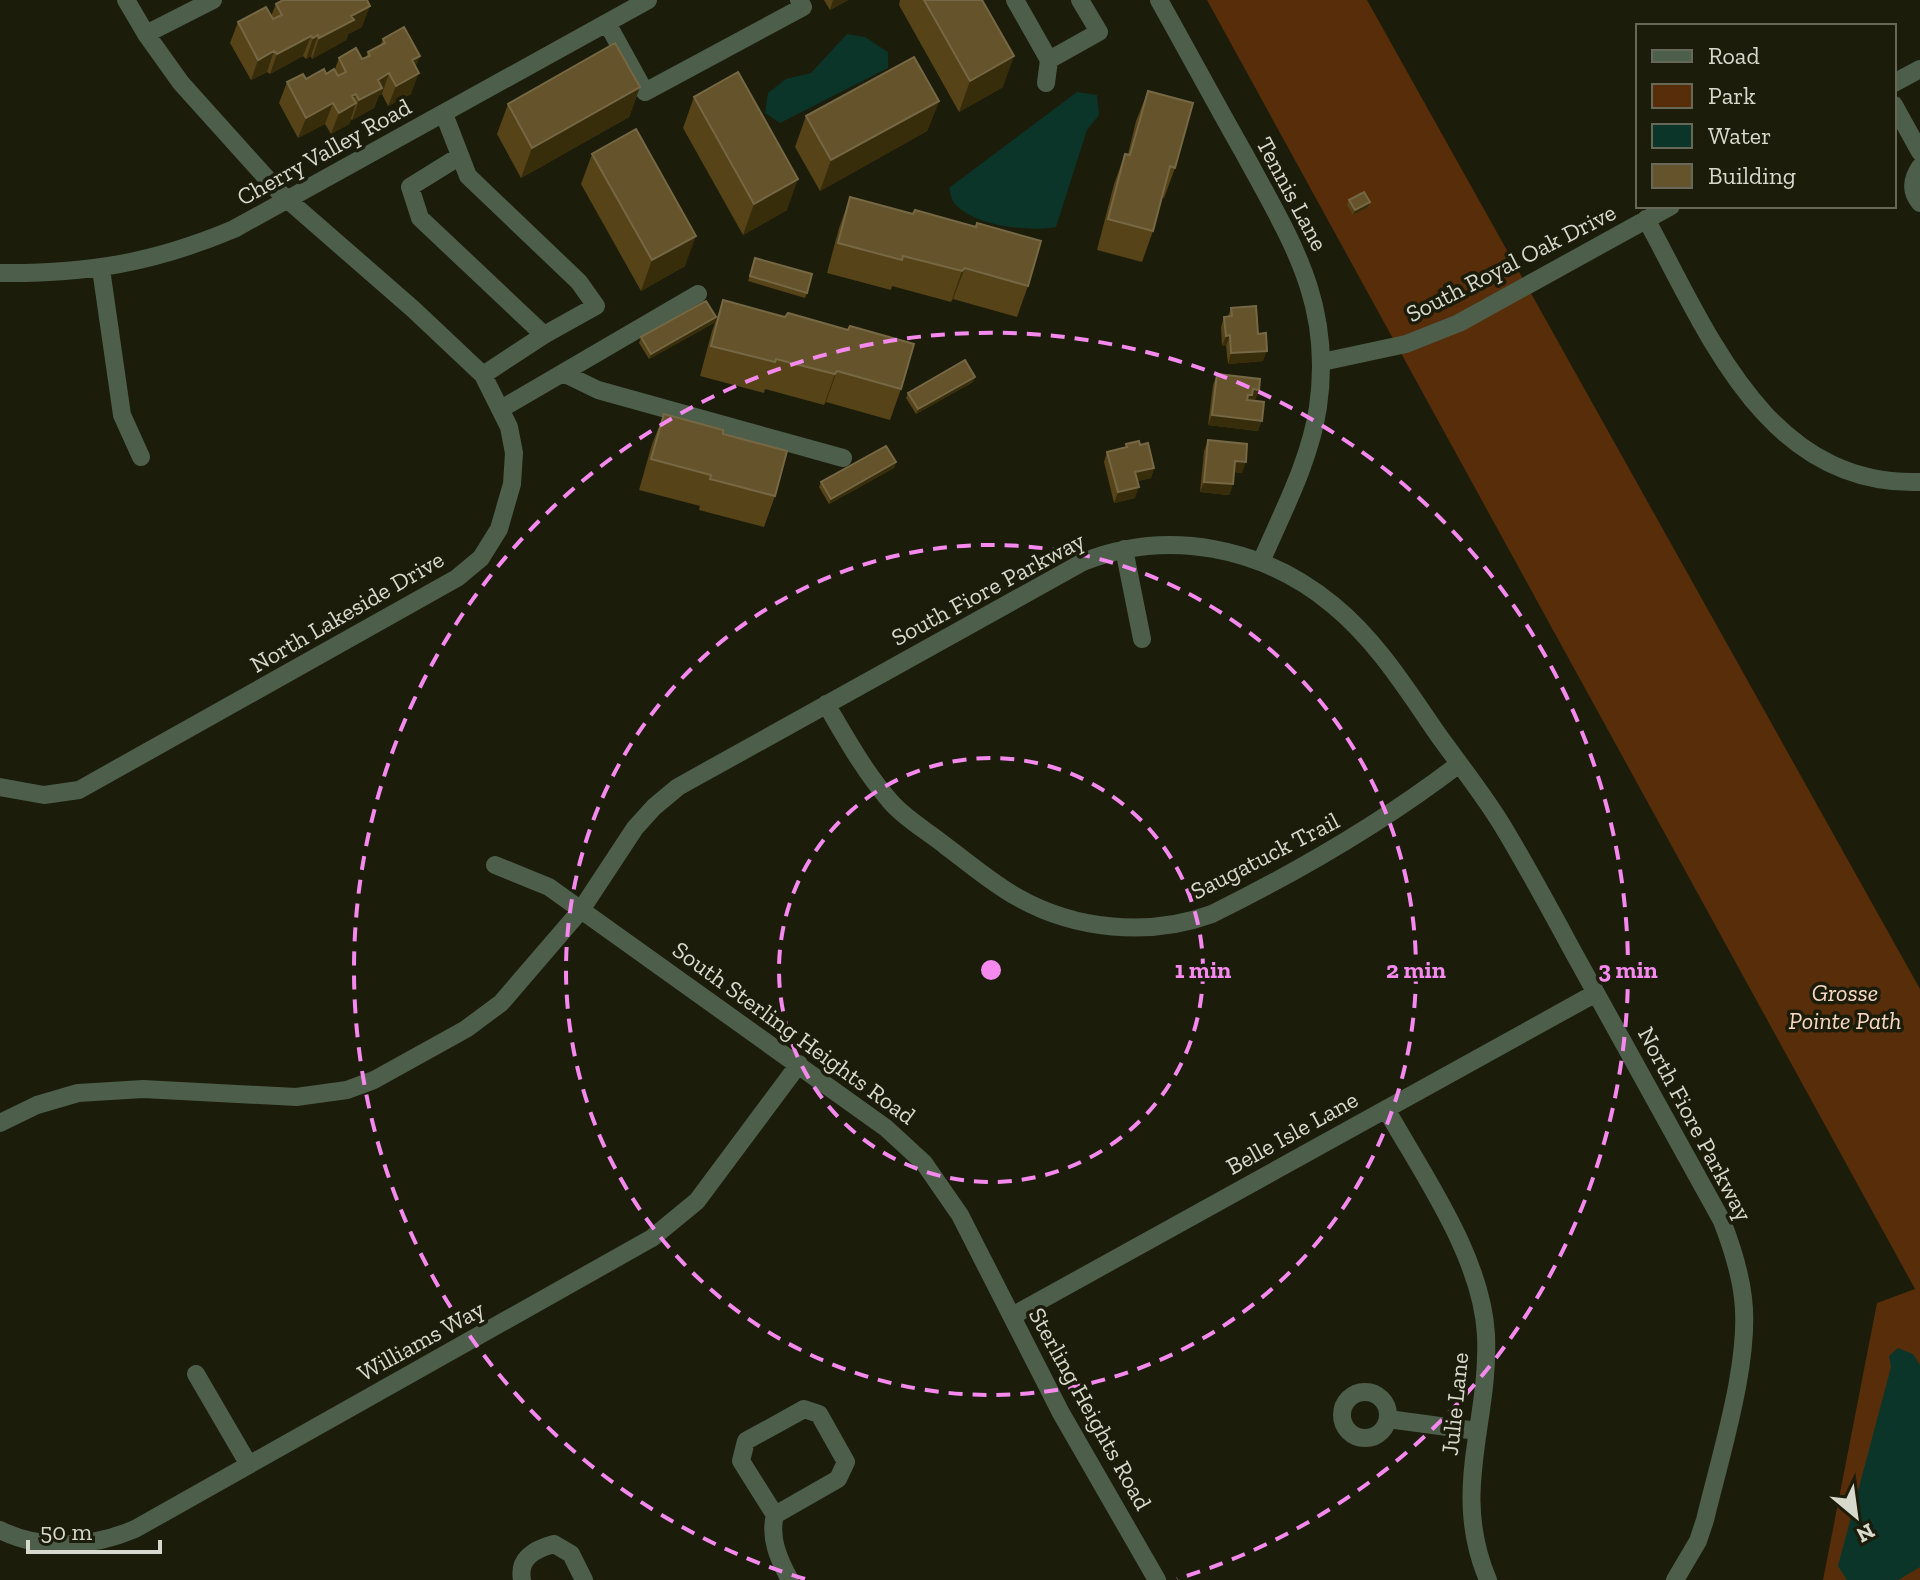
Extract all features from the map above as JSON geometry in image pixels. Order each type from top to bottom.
[{"type":"street","name":"North Lakeside Drive","points":[[6,789],[44,795],[79,790],[457,578],[481,558],[499,529],[512,484],[514,453],[509,427],[483,375],[413,309],[280,193],[181,83],[126,0]]},
{"type":"street","points":[[146,34],[213,0]]},
{"type":"street","name":"Cherry Valley Road","points":[[0,273],[101,269],[150,259],[234,229],[648,0]]},
{"type":"street","points":[[607,23],[645,92],[803,7],[799,0]]},
{"type":"street","points":[[1015,0],[1049,60],[1046,83]]},
{"type":"street","points":[[1049,60],[1099,32],[1080,0]]},
{"type":"street","name":"Tennis Lane","points":[[1159,0],[1299,255],[1316,311],[1322,362],[1312,436],[1261,562]]},
{"type":"street","points":[[1896,82],[1920,69]]},
{"type":"street","points":[[1896,109],[1920,152]]},
{"type":"street","points":[[444,114],[468,176],[579,282],[596,306],[483,375]]},
{"type":"street","points":[[460,156],[410,187],[420,218],[544,335]]},
{"type":"street","points":[[1920,167],[1913,183],[1913,192],[1920,203]]},
{"type":"street","name":"South Royal Oak Drive","points":[[1322,362],[1406,344],[1459,323],[1667,208]]},
{"type":"street","points":[[1646,219],[1735,382],[1775,426],[1796,444],[1838,467],[1886,480],[1920,482]]},
{"type":"street","points":[[101,269],[122,415],[141,457]]},
{"type":"street","points":[[501,409],[698,294]]},
{"type":"street","points":[[563,373],[598,390],[843,458]]},
{"type":"street","name":"South Fiore Parkway","points":[[581,910],[635,828],[678,787],[1083,562],[1124,549],[1164,545],[1230,551],[1293,578],[1331,603],[1388,662],[1501,823],[1539,890]]},
{"type":"street","points":[[1124,549],[1142,639]]},
{"type":"street","name":"Saugatuck Trail","points":[[826,704],[860,764],[892,804],[1017,897],[1047,911],[1105,926],[1164,926],[1212,914],[1353,839],[1459,764]]},
{"type":"street","name":"South Sterling Heights Road","points":[[495,865],[549,887],[799,1064],[906,1145],[924,1163],[960,1215],[983,1261]]},
{"type":"street","name":"North Fiore Parkway","points":[[1539,890],[1722,1221],[1735,1254],[1744,1325],[1738,1377],[1705,1520],[1698,1541],[1675,1580]]},
{"type":"street","points":[[0,1123],[37,1105],[78,1093],[143,1089],[296,1097],[347,1090],[374,1080],[466,1029],[501,1003],[581,910]]},
{"type":"street","name":"Belle Isle Lane","points":[[1012,1316],[1596,993]]},
{"type":"street","name":"Williams Way","points":[[0,1530],[34,1542],[65,1545],[118,1537],[664,1230],[697,1201],[717,1177],[799,1064]]},
{"type":"street","name":"Julie Lane","points":[[1386,1109],[1454,1230],[1469,1261],[1481,1298],[1486,1332],[1486,1370],[1470,1496],[1475,1540],[1488,1580]]},
{"type":"street","name":"Sterling Heights Road","points":[[983,1261],[1061,1413],[1157,1580]]},
{"type":"street","points":[[196,1374],[249,1465]]},
{"type":"street","points":[[775,1515],[838,1479],[846,1462],[819,1414],[804,1409],[746,1441],[741,1461],[775,1515],[775,1546],[790,1580]]},
{"type":"street","points":[[1388,1419],[1477,1431]]},
{"type":"street","points":[[522,1580],[521,1569],[527,1557],[541,1547],[554,1544],[571,1554],[584,1580]]},
{"type":"green space","name":"Grosse Pointe Path","points":[[1207,0],[1367,0],[1920,989],[1920,1580],[1823,1580],[1877,1303],[1915,1289]]},
{"type":"water","points":[[847,34],[865,37],[888,52],[888,68],[780,123],[765,113],[768,93],[786,79],[811,73]]},
{"type":"water","points":[[1077,92],[1097,95],[1099,115],[1087,130],[1056,227],[1032,229],[990,223],[966,213],[955,204],[949,188]]},
{"type":"water","points":[[1898,1348],[1913,1354],[1920,1365],[1920,1567],[1898,1580],[1847,1580],[1838,1566],[1891,1367],[1889,1356]]},
{"type":"building","points":[[283,0],[367,0],[370,6],[351,16],[354,20],[319,38],[318,35],[311,36],[258,60],[238,22],[266,7],[273,19],[282,15],[276,4]]},
{"type":"building","points":[[924,0],[982,0],[1014,56],[970,81]]},
{"type":"building","points":[[404,27],[420,56],[412,60],[419,73],[396,86],[389,73],[378,80],[382,88],[359,100],[356,94],[352,96],[356,103],[339,113],[333,103],[306,118],[287,82],[303,74],[306,79],[324,69],[326,74],[334,69],[338,76],[346,72],[339,58],[356,48],[362,59],[370,56],[368,52],[385,43],[383,39]]},
{"type":"building","points":[[615,43],[640,87],[532,148],[508,104]]},
{"type":"building","points":[[914,57],[939,101],[831,160],[806,116]]},
{"type":"building","points":[[738,72],[798,179],[754,204],[694,97]]},
{"type":"building","points":[[1148,91],[1193,103],[1175,168],[1170,166],[1153,231],[1108,219],[1125,154],[1130,155]]},
{"type":"building","points":[[636,129],[696,236],[652,260],[592,154]]},
{"type":"building","points":[[1364,192],[1370,202],[1355,210],[1349,200]]},
{"type":"building","points":[[850,197],[913,214],[915,210],[976,227],[977,223],[1041,241],[1028,286],[965,268],[962,271],[903,256],[902,260],[838,243]]},
{"type":"building","points":[[755,258],[812,274],[807,293],[750,276]]},
{"type":"building","points":[[723,300],[785,317],[788,313],[848,330],[850,326],[914,344],[901,389],[837,371],[835,374],[711,346]]},
{"type":"building","points":[[706,301],[716,317],[651,354],[641,337]]},
{"type":"building","points":[[1256,306],[1258,334],[1266,333],[1267,351],[1231,353],[1230,335],[1226,336],[1224,317],[1232,316],[1231,308]]},
{"type":"building","points":[[965,360],[975,377],[918,409],[908,393]]},
{"type":"building","points":[[1217,374],[1260,379],[1259,390],[1253,389],[1247,400],[1264,402],[1262,421],[1212,415]]},
{"type":"building","points":[[664,414],[787,451],[775,496],[651,459]]},
{"type":"building","points":[[1208,440],[1247,444],[1246,462],[1235,461],[1233,484],[1204,482]]},
{"type":"building","points":[[1139,441],[1140,445],[1148,443],[1154,468],[1135,472],[1139,487],[1118,492],[1107,452]]},
{"type":"building","points":[[886,446],[896,462],[831,499],[821,482]]}]
